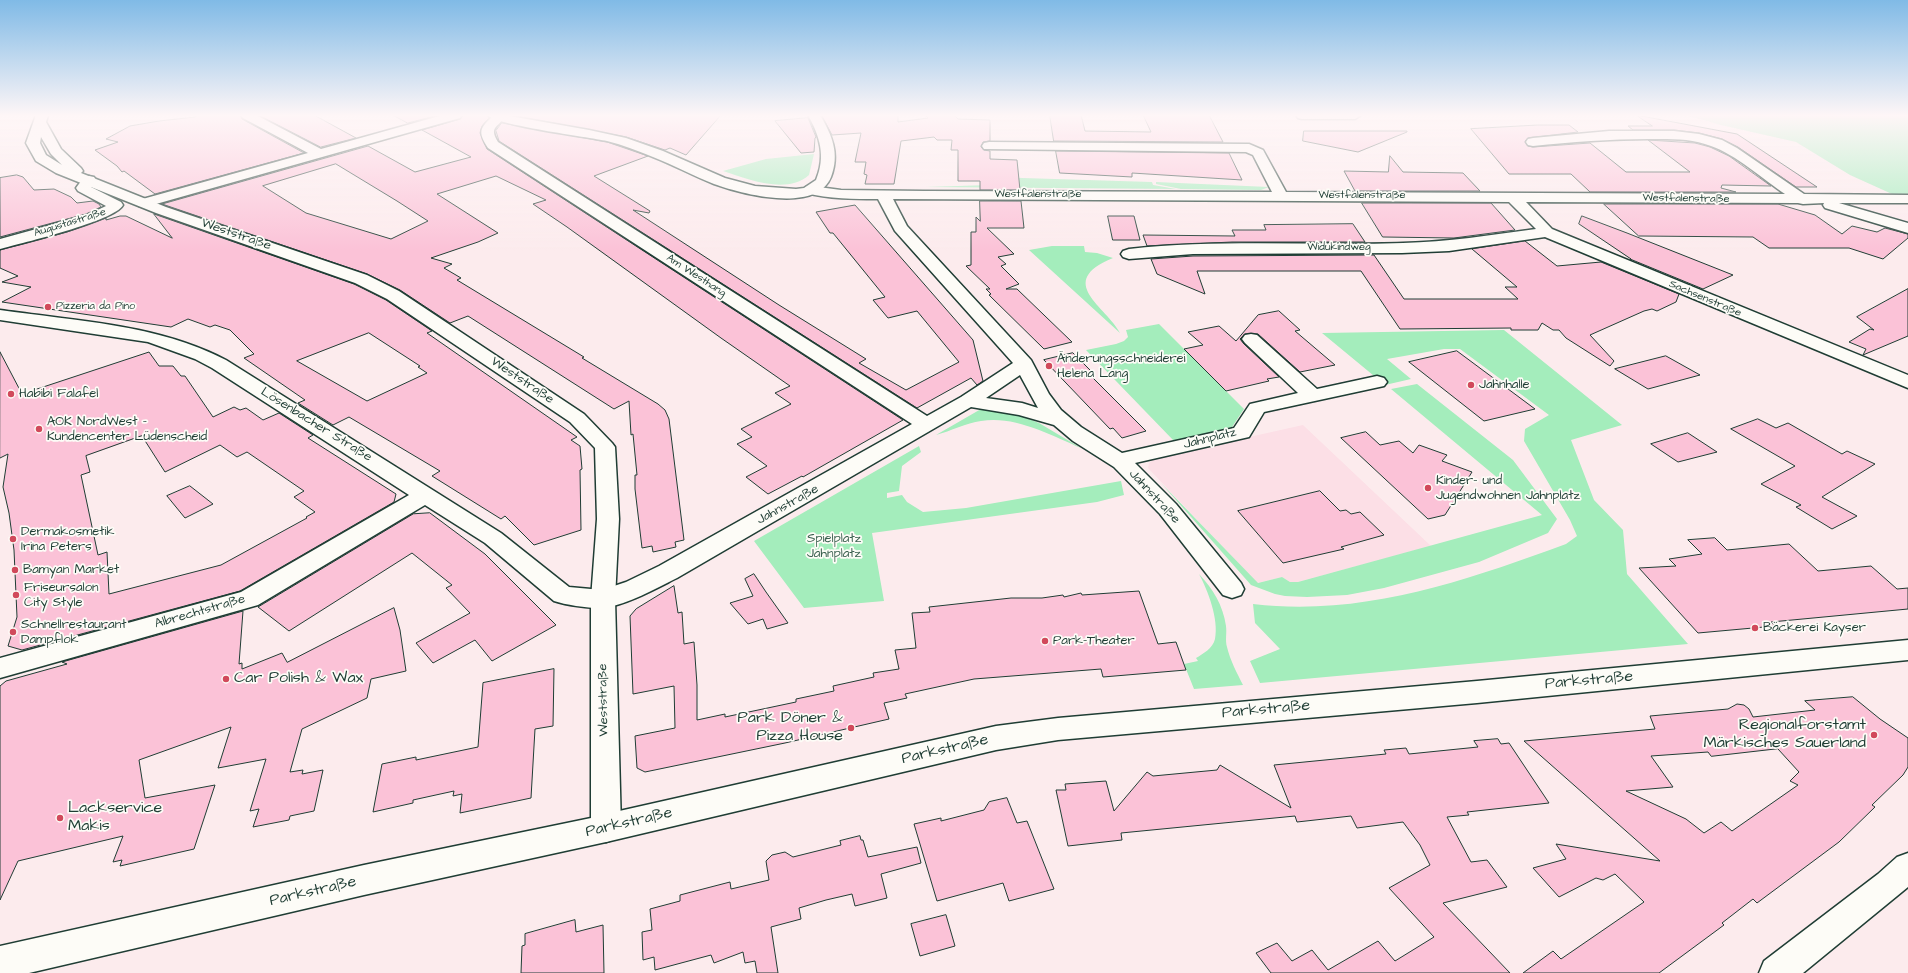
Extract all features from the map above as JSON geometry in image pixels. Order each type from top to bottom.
[{"type":"street","name":"Weststraße","points":[[45,160],[61,170],[144,203],[361,279],[393,295],[577,418],[605,447],[608,519],[603,599],[606,828]]},
{"type":"street","points":[[144,203],[293,160]]},
{"type":"street","name":"Am Westhang","points":[[518,160],[805,348],[927,425]]},
{"type":"street","name":"Westfalenstraße","points":[[672,160],[719,181],[743,188],[778,194],[798,193],[811,190],[841,194],[1821,200],[1828,205],[1908,228]]},
{"type":"street","points":[[811,190],[819,186],[823,180],[828,160]]},
{"type":"street","points":[[1262,160],[1281,196]]},
{"type":"street","points":[[1745,160],[1803,200]]},
{"type":"street","name":"Augustastraße","points":[[0,244],[92,218],[115,207],[116,204],[83,188],[86,179]]},
{"type":"street","name":"Jahnstraße","points":[[883,194],[900,228],[1024,364],[1035,389],[1061,421],[1118,460],[1146,486],[1168,510],[1232,589]]},
{"type":"street","name":"Sachsenstraße","points":[[1514,198],[1547,232],[1908,382]]},
{"type":"street","points":[[1821,200],[1908,199]]},
{"type":"street","name":"Widukindweg","points":[[1129,254],[1193,249],[1449,246],[1547,232]]},
{"type":"street","name":"Lösenbacher Straße","points":[[0,315],[151,337],[202,355],[219,364],[494,538],[563,595],[603,599]]},
{"type":"street","points":[[1251,339],[1313,396]]},
{"type":"street","name":"Jahnstraße","points":[[603,599],[635,588],[668,572],[927,425],[968,401],[1024,364]]},
{"type":"street","name":"Jahnplatz","points":[[1118,460],[1242,433],[1257,408],[1377,382]]},
{"type":"street","name":"Jahnstraße","points":[[968,401],[1022,409],[1061,421]]},
{"type":"street","name":"Albrechtstraße","points":[[0,668],[249,598],[425,495]]},
{"type":"street","name":"Parkstraße","points":[[0,963],[357,882],[606,828],[978,742],[1058,729],[1477,692],[1908,650]]},
{"type":"street","points":[[1776,973],[1890,884],[1908,867]]},
{"type":"shaded area","points":[[1303,425],[1431,546],[1298,582],[1290,582],[1282,577],[1257,583],[1148,468],[1149,463],[1155,458]]},
{"type":"green space","points":[[761,160],[812,160],[809,175],[800,181],[790,184],[767,184],[723,171]]},
{"type":"green space","points":[[1826,160],[1908,160],[1908,194],[1892,194],[1850,175]]},
{"type":"green space","points":[[990,177],[1152,182],[1153,185],[1176,189],[925,187],[990,185]]},
{"type":"green space","points":[[1156,182],[1269,187],[1261,190],[1181,189],[1156,184]]},
{"type":"green space","points":[[1052,246],[1084,246],[1085,252],[1097,253],[1113,258],[1096,267],[1087,276],[1086,285],[1090,295],[1114,323],[1120,333],[1029,250]]},
{"type":"green space","points":[[1159,324],[1244,409],[1232,427],[1174,441],[1086,350],[1124,341],[1128,337],[1126,330]]},
{"type":"green space","points":[[1504,330],[1622,425],[1571,440],[1594,500],[1623,530],[1627,574],[1688,644],[1260,683],[1250,661],[1280,649],[1255,623],[1253,604],[1294,607],[1334,605],[1412,593],[1451,583],[1528,558],[1566,544],[1577,536],[1570,520],[1524,441],[1525,429],[1549,415],[1460,349],[1444,349],[1387,359],[1411,379],[1385,385],[1322,333]]},
{"type":"green space","points":[[1417,384],[1513,460],[1557,519],[1548,533],[1479,562],[1384,588],[1347,595],[1307,597],[1285,596],[1251,585],[1161,483],[1258,583],[1282,577],[1290,582],[1298,582],[1542,515],[1391,389]]},
{"type":"green space","points":[[981,409],[1019,415],[1039,423],[1081,448],[1032,427],[1006,421],[994,420],[975,422],[936,435]]},
{"type":"green space","name":"Spielplatz Jahnplatz","points":[[919,446],[921,452],[902,466],[899,491],[887,493],[887,498],[902,495],[907,502],[923,512],[966,508],[1121,481],[1124,495],[1097,502],[872,533],[884,601],[804,608],[754,541]]},
{"type":"green space","points":[[1199,574],[1209,586],[1220,604],[1225,618],[1228,652],[1243,685],[1194,689],[1184,664],[1198,661],[1196,658],[1210,648],[1215,639],[1216,631],[1212,605]]},
{"type":"building","points":[[109,160],[277,160],[155,194],[124,171],[122,172]]},
{"type":"building","points":[[317,160],[394,160],[415,172],[458,160],[505,160],[903,420],[803,477],[802,476],[768,494],[746,477],[767,466],[737,444],[752,437],[741,429],[791,404],[775,393],[790,386],[533,204],[546,200],[496,176],[437,194],[498,233],[478,242],[431,258],[452,264],[444,268],[461,278],[457,280],[584,357],[582,358],[658,404],[665,410],[669,419],[684,540],[675,542],[676,547],[653,552],[652,546],[642,548],[635,489],[635,475],[637,475],[633,434],[631,435],[629,401],[614,409],[468,316],[450,323],[400,290],[367,274],[162,204]],"holes":[[[336,164],[428,221],[391,239],[306,213],[263,186]]]},
{"type":"building","points":[[529,160],[636,160],[594,176],[650,211],[649,213],[633,210],[779,305],[866,359],[859,363],[906,390],[959,362],[917,311],[888,318],[873,300],[885,297],[833,233],[830,233],[816,212],[855,205],[973,340],[983,381],[977,385],[971,378],[917,408]]},
{"type":"building","points":[[855,160],[898,160],[894,184],[865,184],[867,175],[864,174],[866,162],[855,162]]},
{"type":"building","points":[[958,160],[1017,160],[1020,190],[980,190],[980,181],[958,181]]},
{"type":"building","points":[[1058,160],[1233,160],[1242,180],[1132,173],[1132,177],[1060,173]]},
{"type":"building","points":[[1389,160],[1394,160],[1403,172],[1463,173],[1480,191],[1355,191],[1344,171],[1388,172]]},
{"type":"building","points":[[1498,160],[1612,160],[1626,172],[1690,172],[1675,160],[1735,160],[1771,186],[1722,185],[1721,188],[1736,192],[1590,192],[1571,174],[1509,174]]},
{"type":"building","points":[[1757,160],[1777,160],[1817,187],[1796,187]]},
{"type":"building","points":[[17,175],[23,177],[34,190],[54,189],[71,197],[77,203],[93,201],[101,207],[86,214],[0,237],[0,178]]},
{"type":"building","points":[[980,201],[1021,201],[1024,228],[987,228],[1014,254],[998,257],[1006,264],[1001,266],[1019,284],[1006,289],[1017,289],[1072,342],[1044,349],[989,295],[991,294],[986,289],[990,289],[966,266],[971,265],[971,232],[976,232],[976,217],[980,221]]},
{"type":"building","points":[[1362,203],[1491,203],[1515,230],[1454,238],[1383,237]]},
{"type":"building","points":[[1604,204],[1778,204],[1815,215],[1842,234],[1852,226],[1877,232],[1885,228],[1908,234],[1908,238],[1883,259],[1849,248],[1769,248],[1753,237],[1639,236]]},
{"type":"building","points":[[154,214],[354,284],[386,300],[432,331],[427,333],[577,437],[571,440],[580,446],[582,469],[580,470],[581,530],[534,545],[505,516],[501,519],[432,476],[440,471],[349,417],[333,425],[298,403],[305,400],[244,358],[254,354],[230,330],[215,325],[210,327],[188,319],[171,327],[2,302],[31,287],[2,282],[18,276],[0,268],[0,250],[67,232],[106,218],[106,220],[120,216],[126,216],[172,238]],"holes":[[[369,333],[420,366],[418,367],[427,373],[367,401],[297,361]]]},
{"type":"building","points":[[1108,216],[1134,216],[1140,240],[1113,240]]},
{"type":"building","points":[[1582,216],[1733,275],[1703,289],[1630,259],[1579,224]]},
{"type":"building","points":[[1353,224],[1365,242],[1232,242],[1147,246],[1143,235],[1235,236],[1232,230],[1266,230],[1264,225]]},
{"type":"building","points":[[1525,241],[1557,266],[1601,262],[1679,294],[1676,302],[1657,311],[1652,309],[1644,311],[1590,335],[1614,361],[1610,366],[1566,338],[1559,330],[1553,330],[1542,323],[1538,330],[1511,330],[1511,328],[1400,329],[1361,271],[1197,271],[1205,294],[1157,274],[1151,259],[1193,256],[1374,255],[1404,299],[1518,299],[1505,287],[1517,287],[1472,249]]},
{"type":"building","points":[[1908,289],[1908,336],[1863,355],[1866,349],[1849,342],[1870,329],[1874,330],[1857,317]]},
{"type":"building","points":[[1279,311],[1300,330],[1295,331],[1335,365],[1300,372],[1258,334],[1245,334],[1240,339],[1279,377],[1267,379],[1269,381],[1226,391],[1184,349],[1203,345],[1188,332],[1219,326],[1236,341],[1258,315]]},
{"type":"building","name":"Jahnhalle","points":[[1457,351],[1535,409],[1484,421],[1409,362]]},
{"type":"building","points":[[0,352],[22,394],[149,352],[159,366],[173,366],[181,376],[185,376],[213,417],[234,407],[240,410],[246,408],[263,420],[279,413],[313,435],[308,438],[396,494],[394,502],[240,591],[22,650],[8,646],[17,617],[14,550],[9,513],[3,487],[8,454],[0,458]],"holes":[[[142,436],[165,472],[220,445],[237,457],[247,452],[304,491],[294,497],[315,512],[306,517],[307,518],[221,565],[109,594],[107,552],[98,555],[81,475],[90,472],[86,456]]]},
{"type":"building","points":[[1073,353],[1095,375],[1091,376],[1146,431],[1122,438],[1113,428],[1110,429],[1044,360]]},
{"type":"building","points":[[1666,356],[1700,375],[1648,389],[1615,369]]},
{"type":"building","points":[[1758,419],[1776,428],[1788,423],[1842,454],[1847,451],[1875,464],[1822,497],[1857,516],[1832,529],[1796,507],[1801,505],[1761,484],[1795,466],[1731,429]]},
{"type":"building","name":"Kinder- und Jugendwohnen Jahnplatz","points":[[1366,432],[1380,445],[1399,441],[1413,453],[1419,445],[1447,455],[1442,461],[1472,472],[1445,515],[1428,519],[1341,438]]},
{"type":"building","points":[[1688,433],[1717,452],[1678,462],[1651,444]]},
{"type":"building","points":[[190,486],[213,504],[185,518],[167,496]]},
{"type":"building","points":[[1320,491],[1340,511],[1346,510],[1351,514],[1360,512],[1384,535],[1341,547],[1344,549],[1283,563],[1238,511]]},
{"type":"building","points":[[430,513],[485,554],[556,625],[492,661],[475,640],[433,663],[416,643],[470,613],[446,588],[452,585],[412,553],[289,631],[258,607],[413,514]]},
{"type":"building","points":[[1715,538],[1727,550],[1789,544],[1818,571],[1871,566],[1897,589],[1908,588],[1908,609],[1771,622],[1775,626],[1698,633],[1639,568],[1676,566],[1669,559],[1702,554],[1688,540]]},
{"type":"building","points":[[754,574],[788,623],[767,629],[763,619],[748,624],[730,603],[753,596],[745,579]]},
{"type":"building","points":[[674,586],[678,613],[682,612],[684,644],[694,642],[697,685],[697,720],[725,714],[725,717],[796,702],[796,699],[834,691],[833,686],[874,677],[873,673],[899,669],[895,650],[916,648],[912,613],[930,612],[929,607],[1011,598],[1042,598],[1063,595],[1064,597],[1081,593],[1082,595],[1139,591],[1158,644],[1176,642],[1186,670],[1103,677],[1101,669],[974,679],[905,694],[907,698],[884,703],[889,719],[785,743],[645,772],[637,768],[635,736],[675,728],[674,686],[633,694],[630,616],[636,609]]},
{"type":"building","points":[[394,608],[400,630],[406,671],[371,679],[367,698],[302,729],[290,772],[303,770],[302,774],[323,770],[314,811],[290,816],[289,820],[253,827],[259,809],[250,811],[266,759],[218,768],[231,727],[139,760],[145,798],[215,785],[194,849],[120,866],[122,860],[113,862],[123,836],[18,861],[0,900],[0,686],[6,681],[67,664],[62,662],[243,611],[239,664],[242,663],[242,669],[282,653],[287,662]]},
{"type":"building","points":[[554,669],[553,726],[535,729],[531,798],[460,813],[462,794],[453,796],[454,791],[413,800],[413,803],[373,812],[382,764],[416,757],[416,760],[478,747],[483,683]]},
{"type":"building","points":[[1853,697],[1880,719],[1908,738],[1908,767],[1903,775],[1872,805],[1875,807],[1839,842],[1757,903],[1753,899],[1722,923],[1724,925],[1659,973],[1523,973],[1553,951],[1561,959],[1644,902],[1615,874],[1603,880],[1596,878],[1559,897],[1533,868],[1566,859],[1556,844],[1660,861],[1524,741],[1655,729],[1650,716],[1728,709],[1737,704],[1744,705],[1749,709],[1753,717],[1815,710],[1805,701]],"holes":[[[1778,749],[1799,772],[1790,781],[1798,785],[1732,831],[1721,822],[1704,833],[1686,819],[1626,791],[1673,787],[1651,756],[1708,752],[1711,756]]]},
{"type":"building","points":[[1498,739],[1501,744],[1509,743],[1549,803],[1467,812],[1469,815],[1447,817],[1471,862],[1487,860],[1507,887],[1443,903],[1510,973],[1271,973],[1256,953],[1277,943],[1292,961],[1312,950],[1328,970],[1378,941],[1395,961],[1434,937],[1389,888],[1430,865],[1420,845],[1403,822],[1357,828],[1351,816],[1297,822],[1295,816],[1121,833],[1122,840],[1068,846],[1056,790],[1066,790],[1065,784],[1106,781],[1114,811],[1147,772],[1153,776],[1217,770],[1220,765],[1291,808],[1274,765],[1386,754],[1384,750],[1406,748],[1409,754],[1478,747],[1474,741]]},
{"type":"building","points":[[1007,798],[1017,823],[1027,821],[1054,889],[1009,901],[1003,883],[937,901],[914,824],[941,818],[941,821],[984,810],[989,802]]},
{"type":"building","points":[[860,836],[861,840],[863,840],[868,857],[917,847],[921,863],[881,874],[887,898],[855,906],[852,894],[826,900],[799,908],[801,919],[771,927],[778,973],[757,973],[755,961],[745,963],[743,952],[714,963],[711,955],[655,970],[654,957],[643,960],[642,932],[652,930],[650,909],[680,901],[680,895],[730,882],[731,889],[769,880],[766,861],[772,855],[785,852],[793,857],[841,845],[840,841]]},
{"type":"building","points":[[946,915],[955,946],[920,956],[911,924]]},
{"type":"building","points":[[575,920],[576,932],[603,925],[604,973],[521,973],[522,946],[525,945],[525,934]]},
{"type":"place","name":"Pizzeria da Pino","points":[[48,307]]},
{"type":"place","name":"Änderungsschneiderei Helena Lang","points":[[1049,366]]},
{"type":"place","name":"Jahnhalle","points":[[1471,385]]},
{"type":"place","name":"Habibi Falafel","points":[[11,394]]},
{"type":"place","name":"AOK NordWest - Kundencenter Lüdenscheid","points":[[39,429]]},
{"type":"place","name":"Kinder- und Jugendwohnen Jahnplatz","points":[[1428,488]]},
{"type":"place","name":"Dermakosmetik Irina Peters","points":[[13,539]]},
{"type":"place","name":"Bamyan Market","points":[[15,570]]},
{"type":"place","name":"Friseursalon City Style","points":[[16,595]]},
{"type":"place","name":"Bäckerei Kayser","points":[[1755,628]]},
{"type":"place","name":"Schnellrestaurant Dampflok","points":[[13,632]]},
{"type":"place","name":"Park-Theater","points":[[1045,641]]},
{"type":"place","name":"Car Polish & Wax","points":[[226,679]]},
{"type":"place","name":"Park Döner & Pizza House","points":[[851,728]]},
{"type":"place","name":"Regionalforstamt Märkisches Sauerland","points":[[1874,735]]},
{"type":"place","name":"Lackservice Makis","points":[[60,818]]}]
